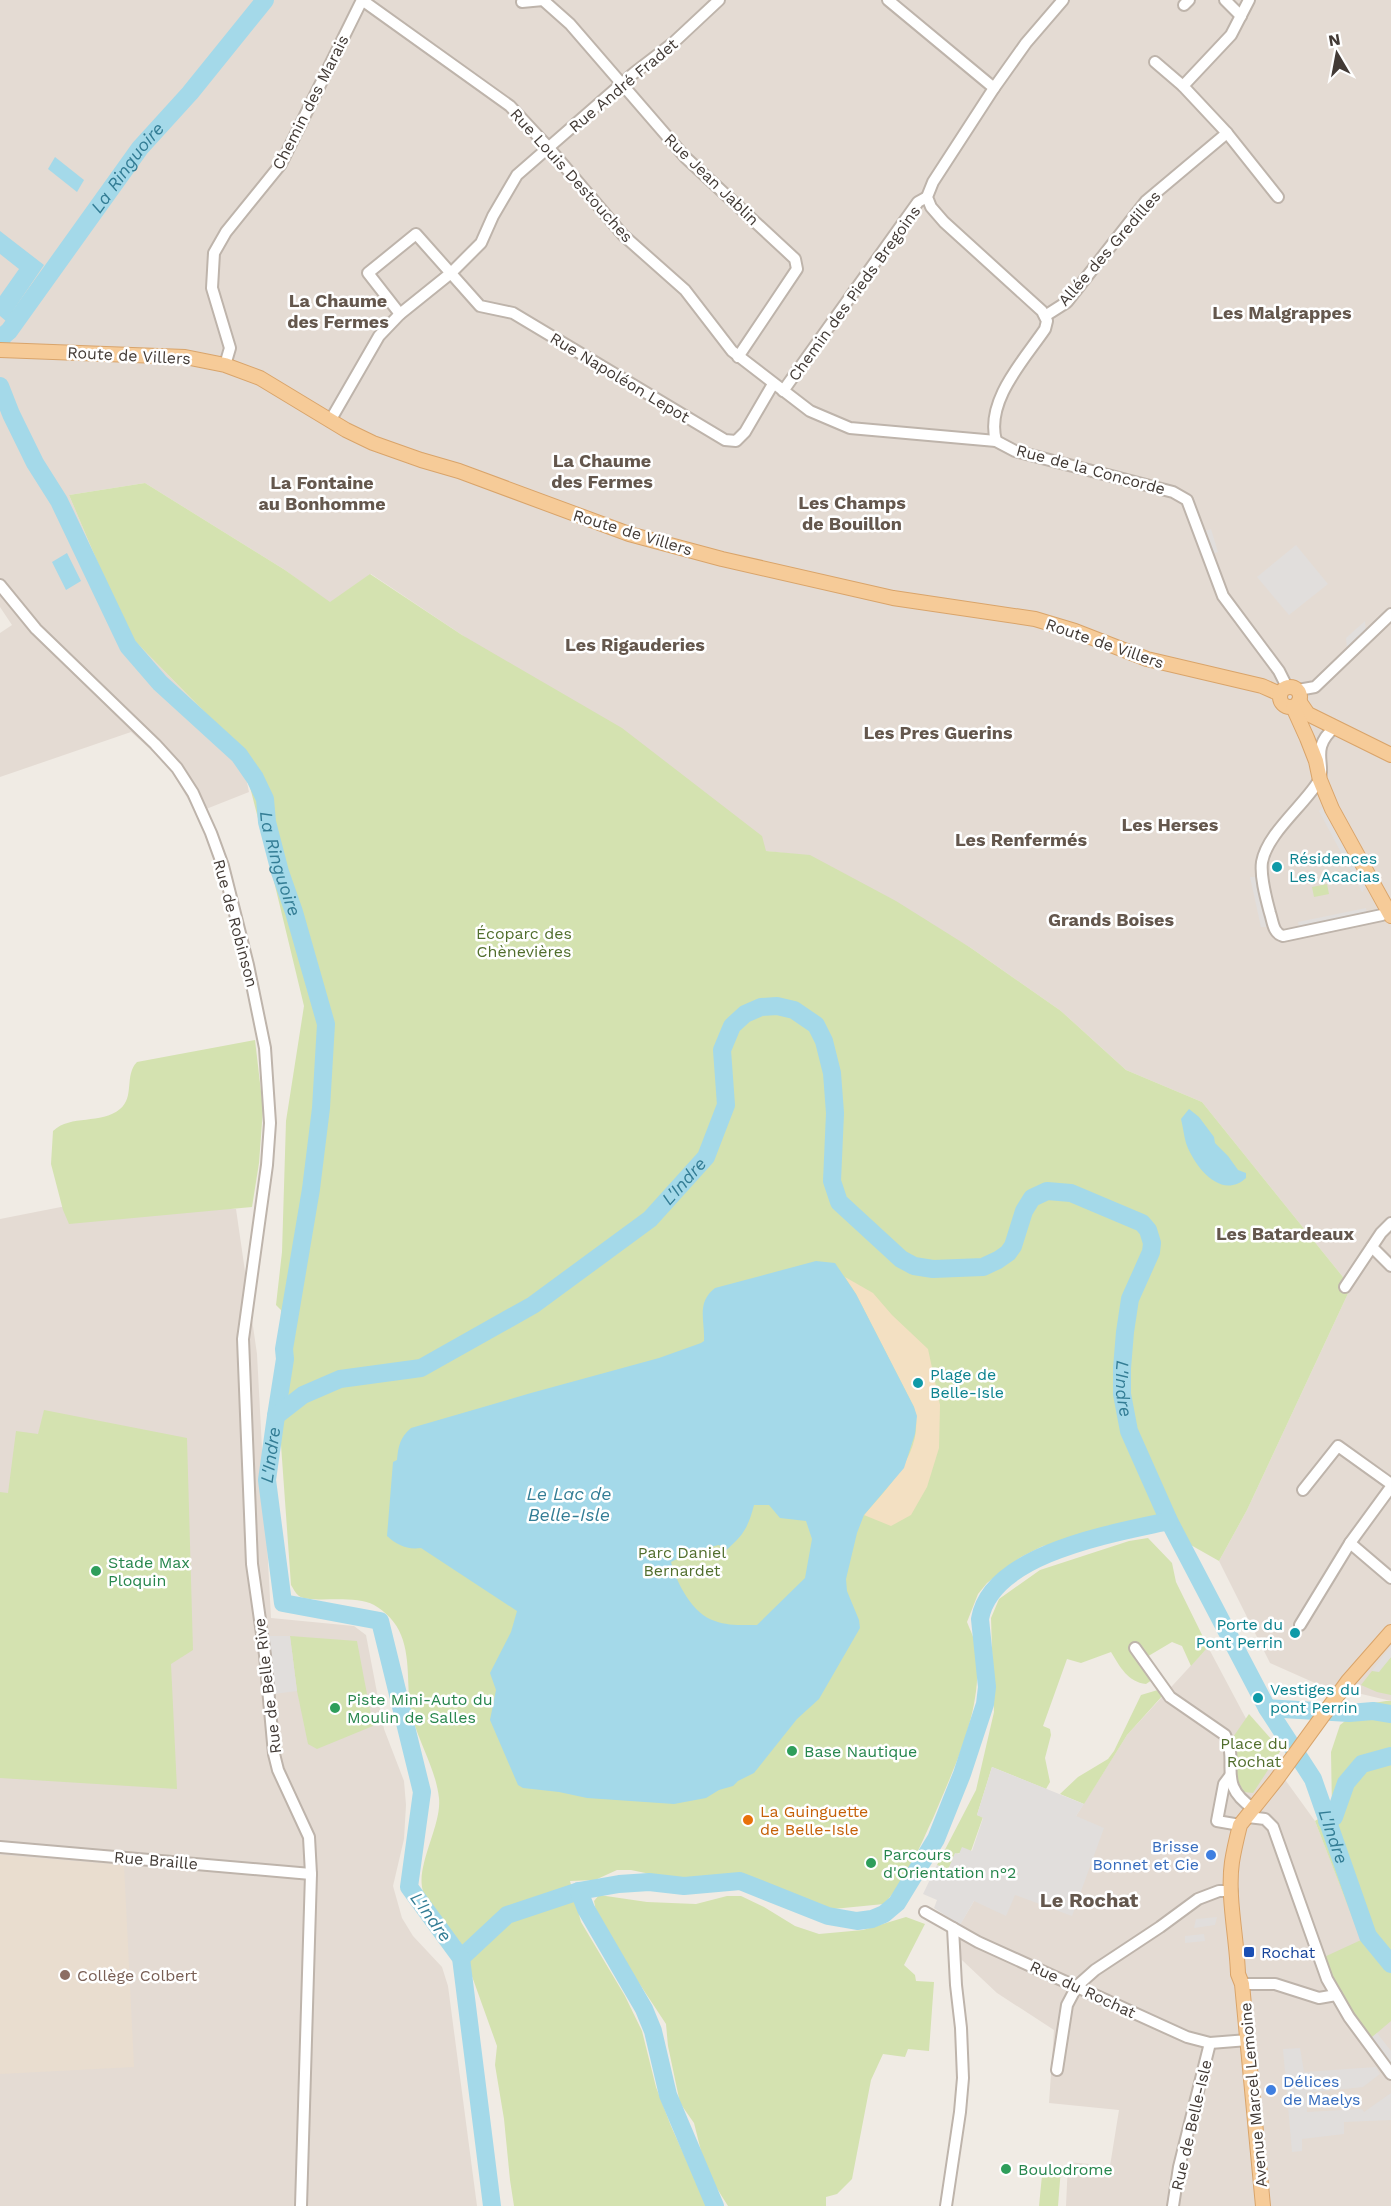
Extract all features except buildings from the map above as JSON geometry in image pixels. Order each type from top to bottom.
[{"type":"main road","name":"Route de Villers","points":[[0,350],[185,357],[225,364],[260,378],[330,421],[388,449],[459,471],[629,534],[722,559],[893,598],[1035,620],[1076,631],[1147,659],[1262,686],[1291,696]]},
{"type":"main road","points":[[1291,696],[1308,714],[1391,755]]},
{"type":"main road","points":[[1291,696],[1332,809],[1388,906]]},
{"type":"main road","name":"Avenue Marcel Lemoine","points":[[1263,2206],[1242,1984],[1238,1974],[1232,1863],[1247,1817],[1348,1681],[1391,1632]]},
{"type":"main road","name":"Avenue Marcel Lemoine","points":[[1242,1984],[1247,1974],[1239,1880],[1247,1817]]},
{"type":"street","name":"Rue Louis Destouches","points":[[362,0],[510,106],[623,235],[685,290],[738,357],[810,411],[850,428],[996,441]]},
{"type":"street","name":"Chemin des Marais","points":[[225,364],[230,348],[212,288],[214,253],[226,232],[281,164],[362,0]]},
{"type":"street","name":"Rue Jean Jablin","points":[[522,2],[543,0],[570,24],[685,157],[795,259],[797,268],[738,357]]},
{"type":"street","name":"Rue André Fradet","points":[[330,421],[379,336],[400,314],[451,273],[481,243],[493,216],[517,175],[622,83],[673,43],[719,0]]},
{"type":"street","points":[[888,0],[994,88]]},
{"type":"street","name":"Chemin des Pieds Bregoins","points":[[783,391],[918,202],[927,196],[933,182],[1026,43],[1063,0]]},
{"type":"street","points":[[1225,0],[1241,16]]},
{"type":"street","points":[[1183,86],[1231,35],[1249,0]]},
{"type":"street","points":[[1155,62],[1183,86],[1227,133],[1278,197]]},
{"type":"street","name":"Allée des Gredilles","points":[[1045,316],[1066,302],[1146,201],[1227,133]]},
{"type":"street","points":[[927,196],[931,207],[955,234],[1042,311],[1047,321],[1045,329],[1005,388],[996,410],[994,423],[996,441]]},
{"type":"street","points":[[400,314],[368,273],[416,234],[451,273]]},
{"type":"street","name":"Rue Napoléon Lepot","points":[[451,273],[480,306],[513,313],[725,440],[736,441],[745,432],[773,384]]},
{"type":"street","name":"Rue de la Concorde","points":[[996,441],[1015,451],[1173,492],[1187,500],[1223,596],[1279,671],[1291,696]]},
{"type":"street","name":"Rue de Robinson","points":[[0,585],[36,629],[177,768],[194,793],[212,833],[223,866],[258,1008],[266,1048],[269,1086],[270,1123],[267,1165],[243,1340]]},
{"type":"street","points":[[1291,696],[1315,687],[1391,614]]},
{"type":"street","points":[[1335,728],[1320,748],[1320,780],[1268,846],[1262,863],[1268,904],[1275,929],[1283,936],[1382,915],[1388,906]]},
{"type":"street","points":[[1345,1287],[1391,1223]]},
{"type":"street","points":[[1372,1247],[1391,1266]]},
{"type":"street","name":"Rue de Belle Rive","points":[[243,1340],[252,1564],[265,1655],[274,1754],[278,1770],[309,1837],[311,1874],[301,2206]]},
{"type":"street","points":[[1300,1624],[1350,1543],[1391,1486],[1338,1446],[1303,1490]]},
{"type":"street","points":[[1350,1543],[1391,1578]]},
{"type":"street","points":[[1135,1648],[1170,1697],[1225,1735],[1230,1756],[1230,1776],[1235,1790],[1247,1804],[1247,1817]]},
{"type":"street","points":[[1230,1776],[1224,1784],[1217,1821],[1247,1817],[1265,1819],[1273,1827],[1313,1944],[1336,1995],[1349,2017],[1391,2074]]},
{"type":"street","name":"Rue Braille","points":[[0,1847],[311,1874]]},
{"type":"street","points":[[1057,2070],[1067,2005],[1077,1986],[1095,1970],[1198,1899],[1219,1891],[1232,1891]]},
{"type":"street","name":"Rue du Rochat","points":[[925,1912],[978,1942],[1187,2037],[1209,2043],[1248,2040]]},
{"type":"street","points":[[946,2206],[963,2078],[953,1928]]},
{"type":"street","points":[[1242,1984],[1275,1984],[1319,1998],[1336,1995]]},
{"type":"street","name":"Rue de Belle-Isle","points":[[1173,2206],[1179,2167],[1209,2043]]},
{"type":"shaded area","points":[[0,0],[1391,0],[1391,1701],[1315,1683],[1270,1663],[1219,1561],[1247,1510],[1351,1287],[1202,1102],[1126,1070],[1061,1011],[971,948],[810,856],[766,851],[462,635],[371,574],[330,603],[285,570],[145,483],[69,495],[128,634],[240,748],[249,792],[196,813],[168,765],[131,732],[0,777],[0,633],[12,625],[0,607]]},
{"type":"shaded area","points":[[1211,529],[1218,552],[1212,554],[1205,531]]},
{"type":"shaded area","points":[[1296,545],[1328,584],[1289,615],[1257,577]]},
{"type":"shaded area","points":[[1365,621],[1366,632],[1347,649],[1346,638]]},
{"type":"shaded area","points":[[1324,805],[1367,886],[1362,892],[1319,811]]},
{"type":"shaded area","points":[[1250,877],[1258,877],[1269,927],[1261,927]]},
{"type":"shaded area","points":[[1366,908],[1367,913],[1299,927],[1298,922]]},
{"type":"shaded area","points":[[61,1207],[236,1209],[257,1354],[271,1618],[354,1626],[366,1635],[384,1729],[404,1781],[406,1805],[404,1839],[393,1886],[402,1918],[413,1936],[442,1967],[448,1986],[477,2206],[0,2206],[0,1219]]},
{"type":"shaded area","points":[[267,1636],[290,1636],[297,1691],[274,1694]]},
{"type":"shaded area","points":[[1391,1646],[1391,1657],[1379,1672],[1372,1671]]},
{"type":"shaded area","points":[[1208,1647],[1260,1745],[1315,1821],[1366,1952],[1391,1984],[1391,2206],[1066,2206],[1068,2162],[1110,2166],[1119,2110],[1049,2103],[1054,2030],[997,1993],[947,1946],[974,1901],[1015,1895],[1076,1816],[1127,1735]]},
{"type":"shaded area","points":[[992,1767],[1084,1804],[1076,1816],[1104,1828],[1072,1916],[1015,1895],[1006,1916],[974,1901],[960,1925],[934,1908],[937,1900],[923,1894],[937,1865],[948,1870],[955,1853],[959,1854],[962,1847],[972,1851],[983,1818],[977,1815]]},
{"type":"shaded area","name":"Collège Colbert","points":[[0,1855],[124,1865],[134,2067],[0,2074]]},
{"type":"shaded area","points":[[1217,1917],[1215,1925],[1194,1928],[1196,1919]]},
{"type":"shaded area","points":[[1204,1934],[1205,1941],[1185,1943],[1185,1936]]},
{"type":"shaded area","points":[[1377,2033],[1391,2051],[1391,2064],[1371,2038]]},
{"type":"shaded area","points":[[1300,2048],[1304,2072],[1376,2067],[1380,2074],[1363,2087],[1306,2093],[1307,2112],[1362,2109],[1364,2112],[1391,2093],[1391,2120],[1344,2122],[1344,2134],[1302,2139],[1302,2151],[1292,2152],[1283,2049]]},
{"type":"green space","points":[[145,483],[285,570],[330,602],[370,574],[462,635],[622,728],[762,836],[766,851],[810,855],[896,901],[971,948],[1061,1011],[1126,1070],[1202,1102],[1351,1287],[1247,1510],[1219,1561],[1145,1519],[1140,1524],[1116,1532],[1043,1546],[1021,1557],[987,1583],[978,1594],[967,1622],[974,1638],[977,1670],[976,1692],[966,1735],[951,1776],[918,1850],[900,1884],[884,1904],[833,1909],[743,1875],[674,1879],[631,1870],[617,1870],[595,1880],[570,1881],[581,1922],[625,1996],[642,2031],[656,2087],[707,2206],[514,2206],[495,2065],[497,2046],[459,1940],[443,1930],[423,1891],[425,1858],[437,1820],[439,1798],[432,1768],[413,1720],[406,1656],[401,1635],[390,1618],[374,1605],[355,1600],[305,1598],[299,1596],[291,1585],[280,1431],[283,1420],[278,1407],[281,1310],[276,1305],[282,1252],[286,1121],[304,1006],[240,748],[128,634],[69,495]]},
{"type":"green space","points":[[1327,884],[1329,894],[1314,897],[1312,887]]},
{"type":"green space","points":[[255,1040],[263,1109],[259,1163],[252,1207],[69,1224],[51,1164],[53,1131],[68,1123],[104,1117],[120,1109],[125,1104],[131,1073],[137,1062]]},
{"type":"green space","name":"Stade Max Ploquin","points":[[44,1410],[187,1438],[193,1650],[171,1664],[177,1789],[0,1778],[0,1492],[8,1493],[16,1431],[38,1434]]},
{"type":"green space","points":[[1148,1538],[1172,1563],[1176,1582],[1208,1647],[1191,1666],[1182,1646],[1172,1642],[1140,1661],[1152,1680],[1146,1684],[1129,1677],[1111,1652],[1081,1663],[1067,1659],[1043,1726],[1050,1729],[1051,1735],[1045,1758],[1050,1782],[1046,1789],[992,1767],[977,1815],[983,1817],[971,1851],[955,1854],[948,1870],[937,1865],[976,1790],[994,1712],[991,1618],[999,1599],[1040,1570],[1129,1541]]},
{"type":"green space","name":"Piste Mini-Auto du Moulin de Salles","points":[[290,1636],[357,1641],[373,1726],[317,1749],[308,1744],[297,1691]]},
{"type":"green space","points":[[1391,1657],[1391,1695],[1361,1685],[1372,1671],[1379,1671]]},
{"type":"green space","points":[[1161,1689],[1164,1694],[1127,1735],[1084,1804],[1060,1794],[1078,1777],[1108,1759],[1141,1695]]},
{"type":"green space","points":[[1391,1701],[1391,2021],[1371,2038],[1355,2017],[1322,1958],[1361,1940],[1315,1821],[1332,1810],[1331,1752],[1340,1725],[1367,1704]]},
{"type":"green space","name":"Place du Rochat","points":[[1249,1714],[1281,1750],[1253,1793],[1244,1792],[1235,1776],[1231,1740]]},
{"type":"green space","points":[[599,1895],[647,1902],[696,1904],[727,1896],[741,1896],[795,1926],[819,1934],[863,1930],[906,1917],[925,1924],[904,1965],[915,1975],[916,1981],[934,1982],[929,2051],[908,2049],[905,2057],[883,2054],[871,2080],[852,2179],[837,2194],[826,2197],[826,2206],[728,2206],[706,2171],[694,2123],[680,2103],[668,2046],[666,2024],[610,1939],[596,1911],[594,1901]]},
{"type":"green space","points":[[1043,2165],[1061,2168],[1058,2206],[1039,2206]]},
{"type":"sand","name":"Plage de Belle-Isle","points":[[845,1277],[873,1293],[892,1315],[928,1349],[940,1405],[939,1448],[927,1487],[911,1515],[891,1526],[864,1515],[894,1479],[910,1452],[915,1438],[914,1407]]},
{"type":"water","points":[[55,157],[84,180],[77,192],[48,169]]},
{"type":"water","points":[[0,231],[44,265],[6,321],[0,316],[0,296],[19,269],[0,254]]},
{"type":"water","points":[[67,553],[81,581],[66,590],[52,562]]},
{"type":"water","points":[[1189,1109],[1199,1117],[1214,1137],[1215,1143],[1238,1170],[1246,1173],[1246,1178],[1237,1184],[1227,1185],[1218,1183],[1202,1170],[1186,1143],[1181,1119]]},
{"type":"water","name":"Le Lac de Belle-Isle","points":[[816,1261],[835,1263],[856,1294],[914,1407],[917,1416],[915,1434],[904,1468],[864,1515],[857,1533],[846,1579],[847,1591],[860,1628],[819,1699],[797,1719],[754,1773],[733,1786],[719,1790],[706,1798],[674,1804],[587,1798],[523,1788],[518,1785],[490,1720],[496,1690],[490,1673],[511,1632],[517,1611],[421,1548],[403,1546],[387,1536],[393,1462],[397,1460],[400,1442],[411,1428],[659,1358],[701,1343],[704,1341],[703,1306],[715,1288]],"holes":[[[754,1505],[769,1505],[780,1518],[806,1521],[812,1539],[805,1578],[757,1625],[725,1624],[707,1618],[687,1597],[671,1562],[692,1551],[719,1545],[725,1551],[744,1531]]]},
{"type":"waterway","name":"La Ringuoire","points":[[0,345],[3,336],[9,331],[140,148],[190,93],[265,0]]},
{"type":"waterway","name":"La Ringuoire","points":[[0,386],[35,463],[59,501],[128,646],[160,683],[239,755],[255,778],[265,799],[267,822],[280,872],[294,912],[326,1024],[321,1108],[311,1189],[284,1349],[285,1359],[276,1416]]},
{"type":"waterway","name":"L'Indre","points":[[492,2206],[461,1958],[409,1887],[422,1792],[380,1621],[283,1603],[267,1480],[276,1416],[303,1395],[340,1379],[421,1368],[533,1305],[650,1219],[706,1157],[726,1105],[722,1050],[732,1026],[745,1014],[761,1007],[777,1006],[794,1010],[816,1025],[824,1041],[832,1073],[835,1113],[832,1181],[839,1202],[901,1259],[914,1266],[933,1269],[983,1267],[1008,1253],[1013,1246],[1024,1211],[1032,1198],[1047,1191],[1071,1193],[1142,1223],[1148,1230],[1152,1243],[1151,1252],[1130,1299],[1125,1332],[1122,1394],[1129,1431],[1169,1521],[1267,1708],[1313,1779],[1368,1936],[1391,1964]]},
{"type":"waterway","name":"L'Indre","points":[[715,2206],[668,2095],[653,2031],[644,2009],[586,1909],[579,1891],[619,1884],[649,1882],[684,1886],[740,1881],[828,1916],[857,1921],[872,1919],[884,1914],[897,1903],[936,1839],[962,1774],[985,1704],[987,1687],[980,1619],[989,1596],[1007,1578],[1030,1562],[1058,1550],[1118,1532],[1169,1521]]},
{"type":"waterway","points":[[1267,1708],[1349,1713],[1373,1711],[1391,1714]]},
{"type":"waterway","points":[[1327,1821],[1334,1817],[1346,1783],[1362,1764],[1391,1756]]},
{"type":"waterway","name":"L'Indre","points":[[461,1958],[507,1915],[579,1891]]},
{"type":"place","name":"Résidences Les Acacias","points":[[1277,867]]},
{"type":"place","name":"Plage de Belle-Isle","points":[[918,1383]]},
{"type":"place","name":"Stade Max Ploquin","points":[[96,1571]]},
{"type":"place","name":"Porte du Pont Perrin","points":[[1295,1633]]},
{"type":"place","name":"Vestiges du pont Perrin","points":[[1258,1698]]},
{"type":"place","name":"Piste Mini-Auto du Moulin de Salles","points":[[335,1708]]},
{"type":"place","name":"Base Nautique","points":[[792,1751]]},
{"type":"place","name":"La Guinguette de Belle-Isle","points":[[748,1820]]},
{"type":"place","name":"Brisse Bonnet et Cie","points":[[1211,1855]]},
{"type":"place","name":"Parcours d'Orientation n°2","points":[[871,1863]]},
{"type":"place","name":"Rochat","points":[[1249,1952]]},
{"type":"place","name":"Collège Colbert","points":[[65,1975]]},
{"type":"place","name":"Délices de Maelys","points":[[1271,2090]]},
{"type":"place","name":"Boulodrome","points":[[1006,2169]]},
{"type":"district","name":"La Chaume des Fermes","points":[[338,311]]},
{"type":"district","name":"Les Malgrappes","points":[[1282,313]]},
{"type":"district","name":"La Chaume des Fermes","points":[[602,471]]},
{"type":"district","name":"La Fontaine au Bonhomme","points":[[322,493]]},
{"type":"district","name":"Les Champs de Bouillon","points":[[852,513]]},
{"type":"district","name":"Les Rigauderies","points":[[635,645]]},
{"type":"district","name":"Les Pres Guerins","points":[[938,733]]},
{"type":"district","name":"Les Herses","points":[[1170,825]]},
{"type":"district","name":"Les Renfermés","points":[[1021,840]]},
{"type":"district","name":"Grands Boises","points":[[1111,920]]},
{"type":"district","name":"Les Batardeaux","points":[[1285,1234]]},
{"type":"district","name":"Le Rochat","points":[[1089,1900]]},
{"type":"park label","name":"Écoparc des Chènevières","points":[[524,942]]},
{"type":"park label","name":"Parc Daniel Bernardet","points":[[682,1561]]}]
